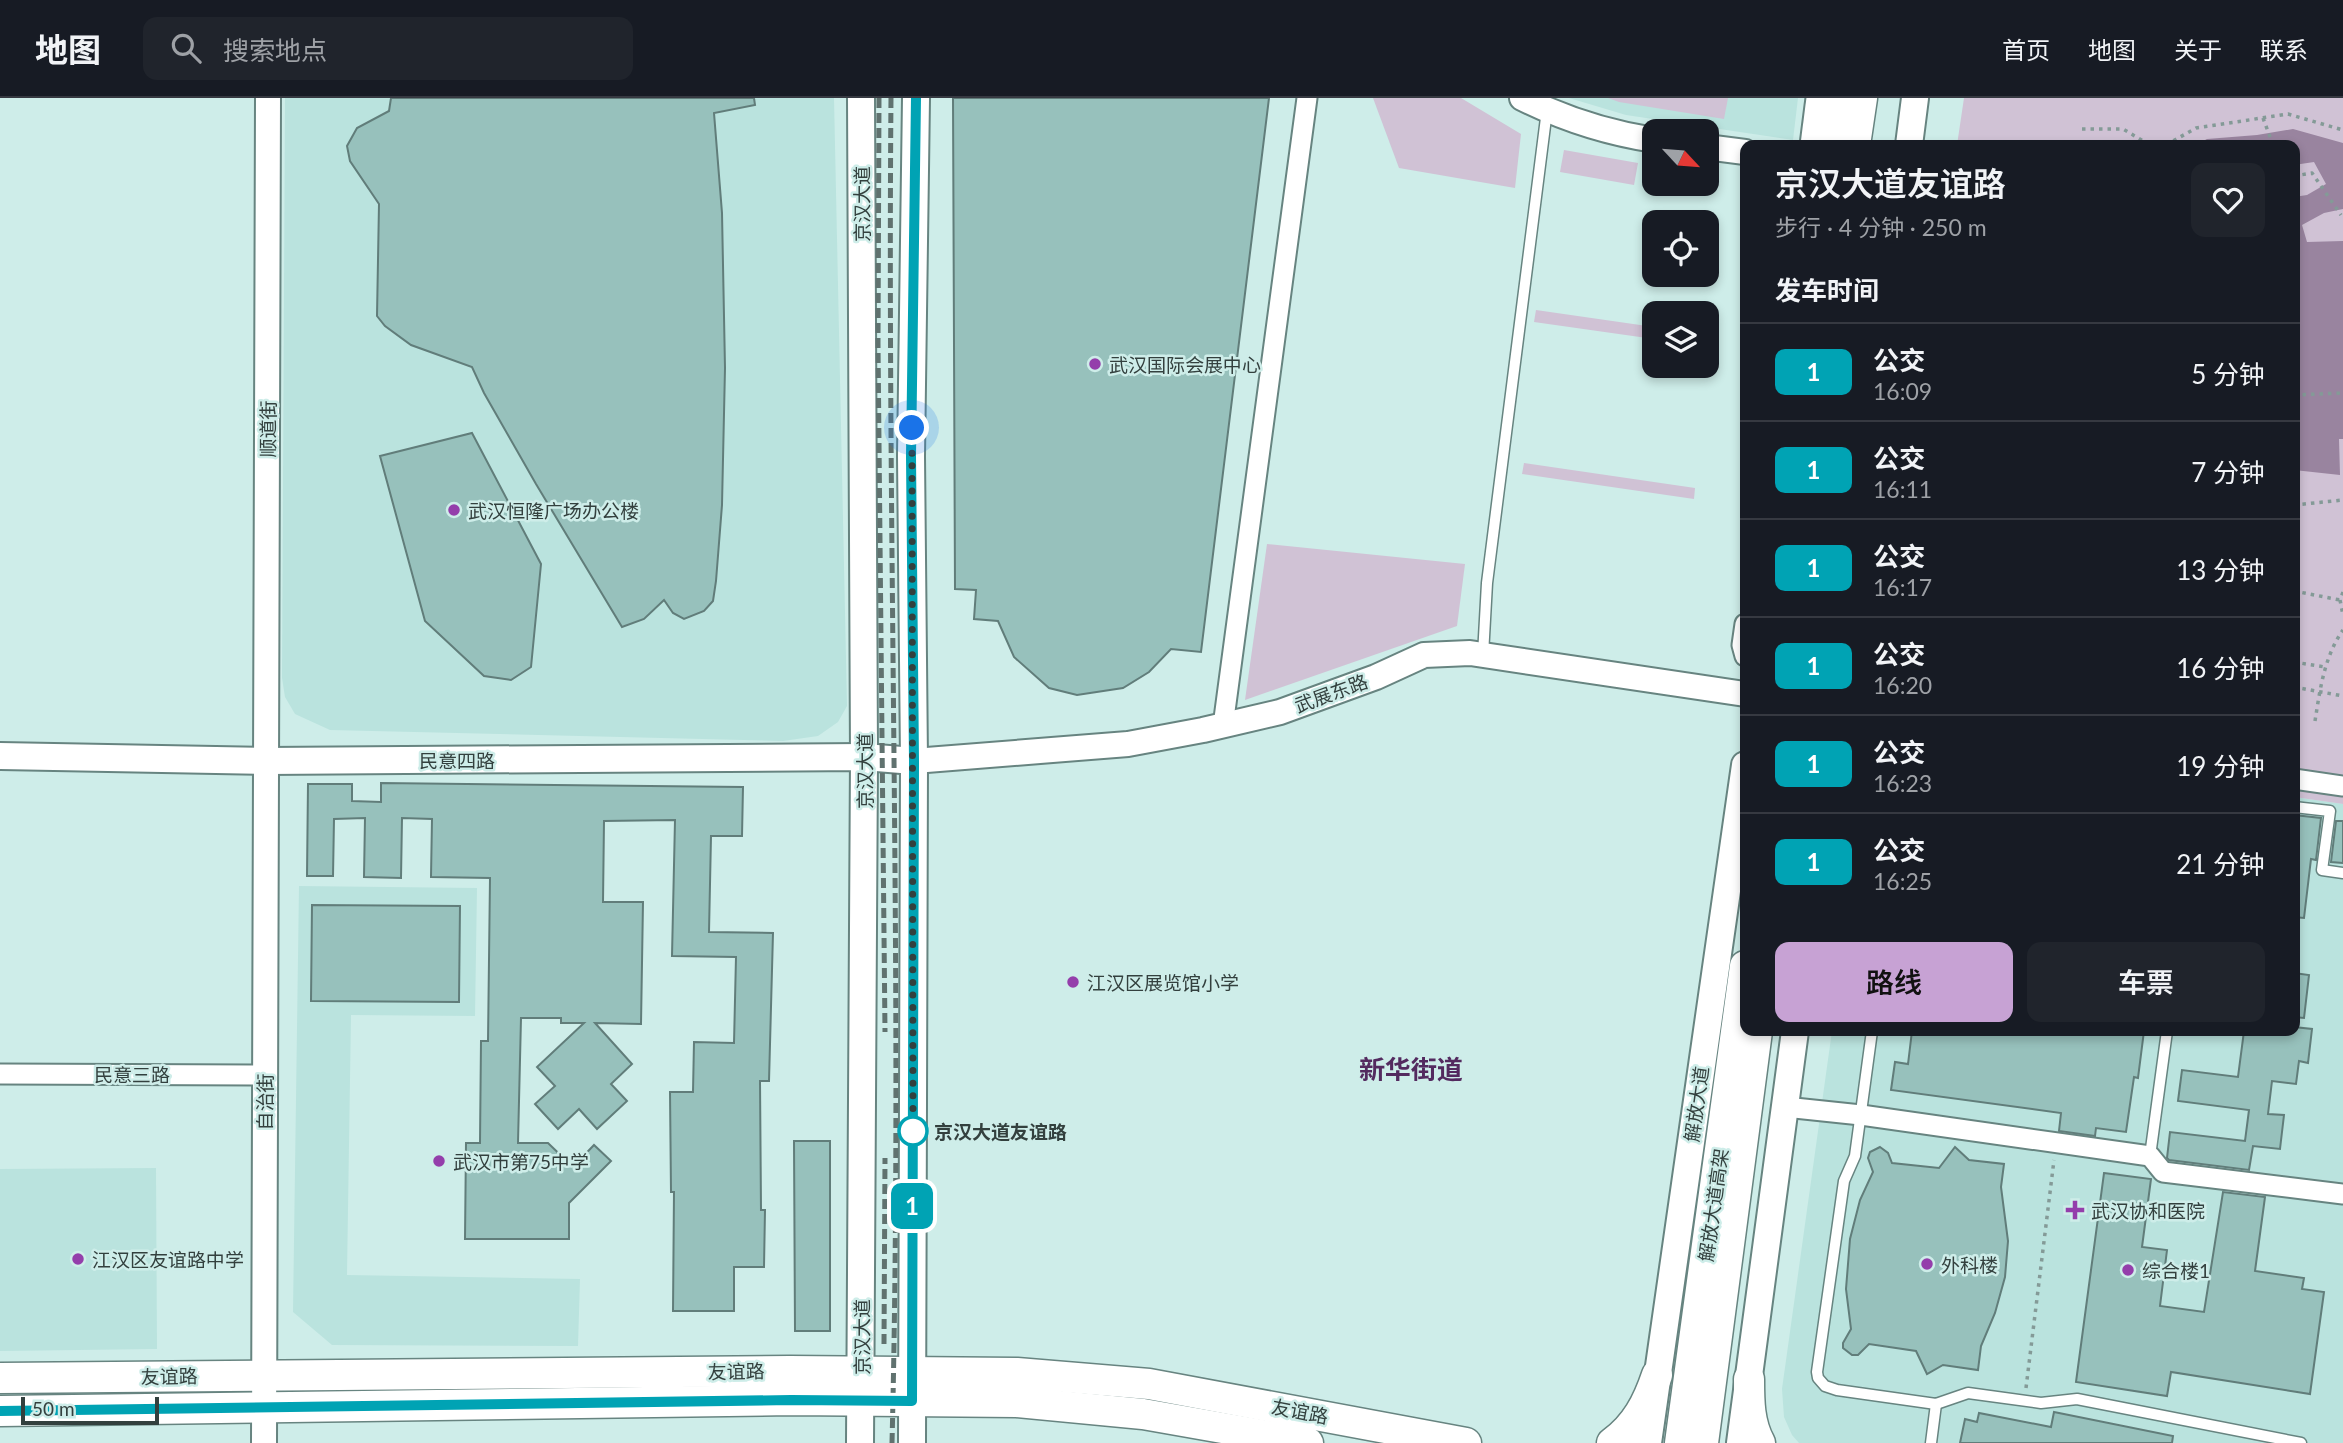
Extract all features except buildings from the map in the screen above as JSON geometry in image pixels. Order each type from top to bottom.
[{"type":"main road","name":"京汉大道","points":[[860,1443],[864,757],[861,98]]},
{"type":"main road","points":[[912,1443],[914,761],[911,456],[916,98]]},
{"type":"main road","points":[[1832,140],[1837,98]]},
{"type":"main road","points":[[1857,140],[1862,98]]},
{"type":"main road","points":[[1876,140],[1881,98]]},
{"type":"main road","points":[[1910,140],[1915,98]]},
{"type":"main road","name":"民意四路","points":[[0,755],[266,761],[864,757],[914,761]]},
{"type":"main road","name":"解放大道","points":[[1648,1443],[1740,800]]},
{"type":"main road","name":"解放大道高架","points":[[1681,1443],[1740,1003]]},
{"type":"main road","name":"解放大道高架","points":[[1703,1443],[1756,1036]]},
{"type":"main road","points":[[1740,1443],[1793,1036]]},
{"type":"main road","name":"友谊路","points":[[0,1378],[861,1371],[1063,1376],[1149,1384],[1466,1443]]},
{"type":"main road","points":[[1612,1443],[1636,1420],[1650,1398],[1657,1375]]},
{"type":"main road","points":[[1749,1379],[1749,1406],[1755,1434],[1760,1443]]},
{"type":"main road","name":"友谊路","points":[[0,1411],[861,1401],[1017,1402],[1143,1414],[1308,1443]]},
{"type":"street","name":"顺道街","points":[[266,761],[268,98]]},
{"type":"street","points":[[1223,726],[1307,98]]},
{"type":"street","points":[[1522,98],[1546,104],[1616,133],[1642,138]]},
{"type":"street","points":[[1811,140],[1816,98]]},
{"type":"street","points":[[1719,149],[1740,151]]},
{"type":"street","name":"武展东路","points":[[914,761],[1128,744],[1223,726],[1280,712],[1376,677],[1424,655],[1470,653],[1740,693]]},
{"type":"street","name":"自治街","points":[[264,1443],[266,761]]},
{"type":"street","points":[[2300,780],[2343,786]]},
{"type":"street","name":"民意三路","points":[[0,1074],[265,1075]]},
{"type":"street","points":[[1786,1107],[2150,1156],[2163,1172],[2343,1194]]},
{"type":"lane","points":[[1483,655],[1487,583],[1546,104]]},
{"type":"lane","points":[[2300,808],[2330,811],[2322,870],[2343,873]]},
{"type":"lane","points":[[1871,1036],[1856,1156],[1844,1181],[1817,1372],[1818,1378],[1825,1385],[1837,1390],[1936,1404],[1968,1394],[2041,1404],[2077,1399],[2255,1439],[2301,1443]]},
{"type":"lane","points":[[2150,1156],[2166,1036]]},
{"type":"lane","points":[[1931,1443],[1936,1404]]},
{"type":"path","points":[[2175,140],[2196,128],[2288,114],[2343,130]]},
{"type":"path","points":[[2263,118],[2271,140]]},
{"type":"path","points":[[2082,129],[2123,129],[2142,140]]},
{"type":"path","points":[[2300,175],[2312,173],[2341,215]]},
{"type":"path","points":[[2300,395],[2343,393]]},
{"type":"path","points":[[2300,504],[2343,500]]},
{"type":"path","points":[[2300,592],[2340,600]]},
{"type":"path","points":[[2343,592],[2340,600],[2343,615]]},
{"type":"path","points":[[2315,721],[2325,667],[2335,641],[2343,631]]},
{"type":"path","points":[[2300,663],[2325,667]]},
{"type":"path","points":[[2300,688],[2343,696]]},
{"type":"path","points":[[2024,1401],[2056,1144]]},
{"type":"shaded area","points":[[285,98],[834,98],[847,706],[838,722],[818,736],[783,741],[330,730],[295,714],[285,697],[282,678]]},
{"type":"shaded area","points":[[1373,98],[1461,98],[1521,134],[1515,188],[1399,168]]},
{"type":"shaded area","points":[[1569,98],[1798,98],[1793,140],[1719,129],[1719,119],[1653,119],[1626,115]]},
{"type":"shaded area","points":[[1608,98],[1728,98],[1724,119]]},
{"type":"shaded area","points":[[1964,98],[2343,98],[2343,804],[2300,798],[2300,140],[1958,140]]},
{"type":"shaded area","points":[[2293,129],[2343,143],[2343,209],[2324,213],[2302,225],[2307,242],[2343,241],[2343,439],[2339,439],[2340,475],[2300,471],[2300,196],[2326,184],[2314,162],[2300,164],[2300,140],[2205,140]]},
{"type":"shaded area","points":[[1564,150],[1638,163],[1634,185],[1560,172]]},
{"type":"shaded area","points":[[1536,310],[1642,325],[1642,337],[1534,322]]},
{"type":"shaded area","points":[[1524,463],[1695,488],[1694,499],[1522,474]]},
{"type":"shaded area","points":[[1267,544],[1465,564],[1457,626],[1245,700]]},
{"type":"shaded area","name":"武汉协和医院","points":[[2300,798],[2343,804],[2343,1443],[1799,1443],[1784,1417],[1782,1389],[1831,1036],[2300,1036]]},
{"type":"shaded area","points":[[299,886],[477,888],[475,1016],[351,1015],[347,1275],[580,1279],[578,1346],[332,1345],[293,1312]]},
{"type":"shaded area","name":"江汉区友谊路中学","points":[[156,1168],[157,1349],[0,1351],[0,1169]]},
{"type":"railway","points":[[879,98],[878,344],[885,1032]]},
{"type":"railway","points":[[891,98],[896,1107],[892,1443]]},
{"type":"railway","points":[[884,1344],[885,1158]]},
{"type":"bus line","name":"1","points":[[0,1411],[791,1400],[912,1401],[914,761],[911,456],[916,98]]},
{"type":"place","name":"武汉国际会展中心","points":[[1095,364]]},
{"type":"place","name":"武汉恒隆广场办公楼","points":[[454,510]]},
{"type":"place","name":"江汉区展览馆小学","points":[[1073,982]]},
{"type":"place","name":"京汉大道友谊路","points":[[913,1131]]},
{"type":"place","name":"武汉市第75中学","points":[[439,1161]]},
{"type":"place","name":"武汉协和医院","points":[[2075,1210]]},
{"type":"place","name":"江汉区友谊路中学","points":[[78,1259]]},
{"type":"place","name":"外科楼","points":[[1927,1264]]},
{"type":"place","name":"综合楼1","points":[[2128,1270]]},
{"type":"district","name":"新华街道","points":[[1411,1069]]},
{"type":"route","points":[[912,428],[913,1131]]}]
